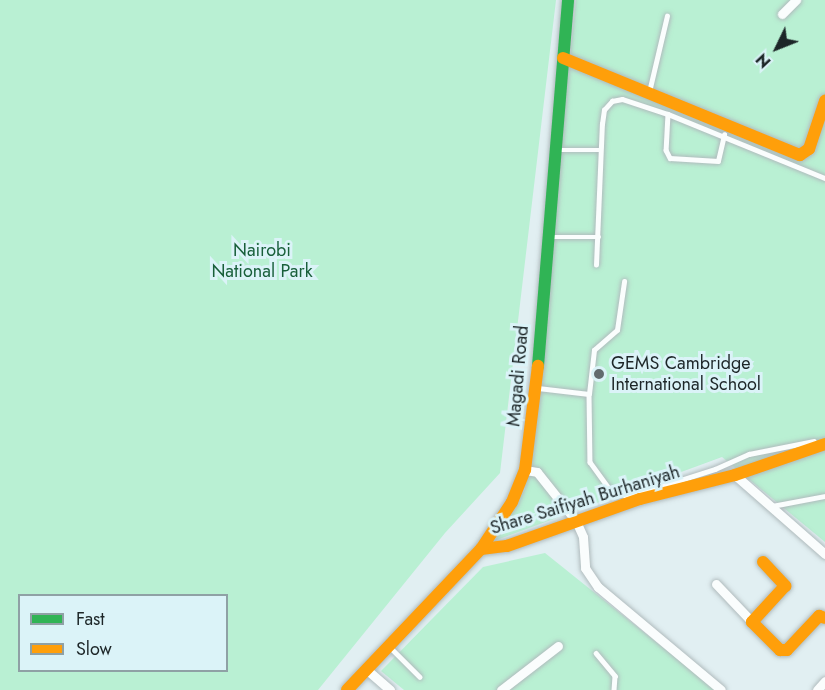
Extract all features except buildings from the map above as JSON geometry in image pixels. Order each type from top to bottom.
[{"type":"main road","name":"Magadi Road","points":[[347,690],[482,549],[512,502],[525,470],[536,388],[568,0]]},
{"type":"main road","points":[[563,58],[800,155],[809,149],[825,100]]},
{"type":"main road","name":"Share Saifiyah Burhaniyah","points":[[482,549],[507,546],[640,499],[735,475],[820,443]]},
{"type":"main road","points":[[763,562],[785,586],[752,622],[784,652],[819,616],[825,618]]},
{"type":"street","points":[[782,14],[796,0]]},
{"type":"street","points":[[525,470],[537,471],[576,521],[584,541],[585,568],[598,587],[721,690]]},
{"type":"street","points":[[735,475],[825,554]]},
{"type":"street","points":[[716,584],[752,622]]},
{"type":"street","points":[[501,690],[558,646]]},
{"type":"street","points":[[366,669],[390,690]]},
{"type":"street","points":[[817,690],[825,681]]},
{"type":"lane","points":[[648,94],[667,16]]},
{"type":"lane","points":[[596,265],[604,110],[612,101],[622,99],[668,114],[825,178]]},
{"type":"lane","points":[[668,114],[666,150],[670,158],[716,162],[720,159],[724,135]]},
{"type":"lane","points":[[555,150],[601,150]]},
{"type":"lane","points":[[548,237],[599,237]]},
{"type":"lane","points":[[624,282],[617,330],[594,350],[589,394],[590,462],[609,488],[625,495],[634,495],[715,469],[749,454],[820,443]]},
{"type":"lane","points":[[536,388],[589,394]]},
{"type":"lane","points":[[771,506],[825,496]]},
{"type":"lane","points":[[389,646],[420,677]]},
{"type":"lane","points":[[596,653],[615,675],[614,690]]},
{"type":"green space","name":"Nairobi National Park","points":[[0,0],[556,0],[500,473],[445,533],[318,690],[0,690]]},
{"type":"green space","points":[[576,0],[825,0],[825,542],[722,457],[494,541],[525,489]]},
{"type":"green space","points":[[545,553],[716,690],[404,690],[381,671],[483,567]]},
{"type":"traffic: fast","points":[[538,366],[568,0]]},
{"type":"traffic: slow","points":[[563,58],[800,155],[809,149],[825,101]]},
{"type":"traffic: slow","points":[[347,690],[481,549],[512,502],[525,470],[538,366]]},
{"type":"traffic: slow","points":[[481,549],[507,546],[640,499],[735,475],[825,444]]},
{"type":"traffic: slow","points":[[763,562],[785,586],[752,622],[780,650],[787,650],[819,616],[825,618]]},
{"type":"place","name":"GEMS Cambridge International School","points":[[599,374]]}]
